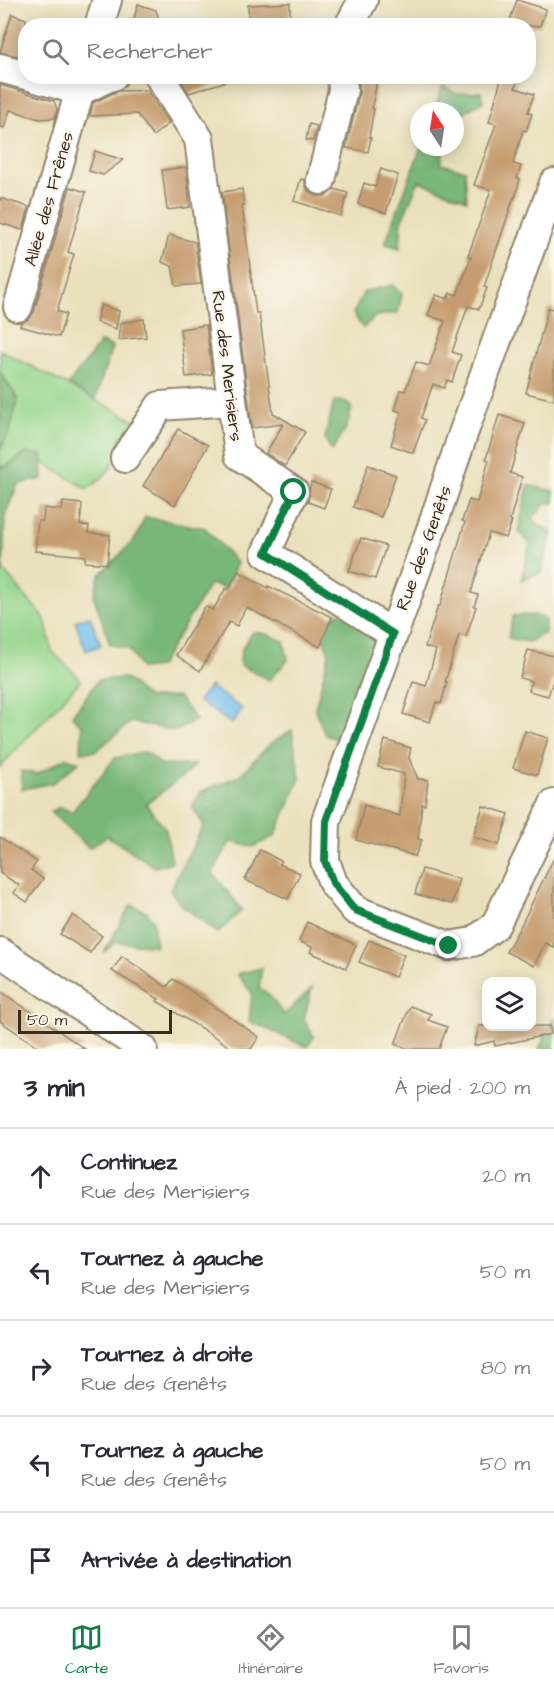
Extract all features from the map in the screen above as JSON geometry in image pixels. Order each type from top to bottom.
[{"type":"street","points":[[101,18],[107,0]]},
{"type":"street","points":[[353,18],[363,0]]},
{"type":"street","points":[[0,68],[18,73]]},
{"type":"street","name":"Allée des Frênes","points":[[18,307],[82,84]]},
{"type":"street","name":"Rue des Merisiers","points":[[164,84],[199,139],[239,455],[294,492],[266,553],[393,634]]},
{"type":"street","points":[[321,180],[343,84]]},
{"type":"street","name":"Rue des Genêts","points":[[554,183],[326,821],[325,861],[333,883],[355,910],[449,946],[473,942],[495,926],[554,804]]},
{"type":"street","points":[[125,458],[160,406],[232,401]]},
{"type":"street","points":[[0,952],[143,1049]]},
{"type":"green space","points":[[443,86],[456,94],[481,92],[483,102],[464,112],[464,102],[437,102]]},
{"type":"green space","points":[[418,156],[442,156],[441,164],[465,170],[467,200],[419,181],[402,219],[400,248],[385,244]]},
{"type":"green space","points":[[392,285],[402,294],[398,313],[376,316],[363,328],[353,314],[364,292]]},
{"type":"green space","points":[[101,342],[112,347],[95,400],[68,385]]},
{"type":"green space","points":[[0,350],[136,421],[122,450],[104,476],[96,483],[87,489],[42,462],[41,455],[26,453],[3,468],[0,465],[0,450],[10,430],[18,399],[0,372]]},
{"type":"green space","points":[[0,372],[18,399],[10,430],[0,450]]},
{"type":"green space","points":[[334,401],[347,402],[352,409],[346,428],[332,451],[325,439]]},
{"type":"green space","points":[[26,453],[42,455],[43,479],[18,484],[5,515],[3,570],[0,574],[0,465],[4,468]]},
{"type":"green space","points":[[528,485],[554,491],[554,503],[546,503],[532,519],[552,533],[541,573],[521,580],[530,544],[518,531]]},
{"type":"green space","points":[[145,517],[205,528],[237,563],[226,588],[210,584],[159,667],[141,669],[129,649],[110,644],[94,597],[99,576],[136,538]]},
{"type":"green space","points":[[3,570],[45,619],[52,651],[81,680],[0,767],[0,574]]},
{"type":"green space","points":[[338,613],[367,624],[377,642],[342,741],[325,735],[315,709],[329,654],[320,629]]},
{"type":"green space","points":[[535,615],[545,619],[545,633],[529,642],[508,638],[513,616]]},
{"type":"green space","points":[[253,632],[284,641],[288,660],[269,680],[240,665],[241,650]]},
{"type":"green space","points":[[125,678],[148,698],[178,697],[196,720],[176,731],[131,722],[96,751],[81,752],[82,726],[72,716],[98,680]]},
{"type":"green space","points":[[292,730],[300,779],[275,836],[253,847],[230,842],[213,873],[242,910],[218,933],[180,904],[170,890],[204,825],[192,807],[200,792],[239,776],[271,743]]},
{"type":"green space","points":[[146,752],[162,765],[195,765],[146,804],[166,830],[172,862],[155,867],[107,836],[89,848],[50,812],[60,807],[72,812],[115,758]]},
{"type":"green space","points":[[66,758],[79,762],[53,783],[22,789],[21,771],[37,774]]},
{"type":"green space","points":[[131,905],[146,911],[153,920],[156,946],[116,942],[104,952]]},
{"type":"green space","points":[[262,968],[259,988],[269,995],[284,1015],[312,988],[304,1019],[314,1037],[307,1047],[249,1021],[252,993],[237,974]]},
{"type":"green space","points":[[554,1018],[554,1049],[539,1049]]},
{"type":"water","points":[[90,616],[101,645],[86,651],[75,621]]},
{"type":"water","points":[[210,686],[242,709],[232,724],[198,701]]},
{"type":"building","points":[[517,0],[546,9],[540,26],[536,26],[536,18],[511,18]]},
{"type":"building","points":[[290,3],[290,18],[249,18],[248,5]]},
{"type":"building","points":[[138,4],[156,10],[158,18],[134,18]]},
{"type":"building","points":[[12,14],[23,18],[18,18],[18,56],[0,52]]},
{"type":"building","points":[[184,84],[217,84],[189,93]]},
{"type":"building","points":[[359,84],[376,84],[368,152],[346,148],[359,94]]},
{"type":"building","points":[[500,84],[516,84],[515,88],[534,94],[528,112],[532,114],[526,131],[523,130],[513,164],[521,166],[517,178],[520,179],[484,287],[487,288],[479,309],[468,306],[452,352],[461,355],[452,382],[447,380],[444,388],[433,384],[421,418],[425,420],[413,453],[391,445],[401,412],[395,410],[401,390],[405,391],[416,362],[429,366],[445,321],[428,315],[436,295],[448,299],[450,293],[457,295],[471,257],[468,256],[491,190],[474,185],[496,124],[489,122]]},
{"type":"building","points":[[0,85],[54,101],[57,109],[55,118],[40,119],[10,110],[4,128],[0,127]]},
{"type":"building","points":[[147,90],[169,123],[153,136],[137,114],[90,116],[93,103],[113,93]]},
{"type":"building","points":[[309,124],[317,126],[313,141],[306,140]]},
{"type":"building","points":[[95,151],[123,160],[103,175],[89,171]]},
{"type":"building","points":[[186,167],[190,207],[167,210],[162,170]]},
{"type":"building","points":[[381,169],[398,175],[386,213],[358,204],[364,183],[375,187]]},
{"type":"building","points":[[301,179],[305,180],[309,191],[317,196],[326,196],[334,189],[348,193],[341,216],[294,201]]},
{"type":"building","points":[[70,187],[86,192],[68,252],[74,254],[57,311],[66,314],[59,337],[20,326],[34,312]]},
{"type":"building","points":[[242,189],[256,313],[259,313],[273,413],[305,432],[285,466],[266,453],[283,424],[252,428],[222,192]]},
{"type":"building","points":[[0,198],[29,207],[23,230],[0,223]]},
{"type":"building","points":[[169,235],[195,242],[201,284],[176,286],[172,266],[162,262]]},
{"type":"building","points":[[101,305],[119,311],[116,329],[96,322]]},
{"type":"building","points":[[548,308],[554,309],[554,400],[526,393]]},
{"type":"building","points":[[144,319],[146,337],[118,340],[120,323]]},
{"type":"building","points":[[206,325],[212,374],[186,377],[180,329]]},
{"type":"building","points":[[499,415],[525,423],[510,473],[522,477],[506,538],[489,533],[471,593],[478,595],[474,606],[476,607],[466,637],[459,635],[441,704],[436,702],[430,722],[403,714],[413,682],[426,686],[436,650],[425,647],[438,606],[440,606],[465,522],[462,521],[469,500],[477,502],[489,460],[486,459]]},
{"type":"building","points":[[178,429],[208,445],[175,505],[143,486]]},
{"type":"building","points":[[368,465],[396,475],[381,517],[353,507]]},
{"type":"building","points":[[311,482],[331,489],[324,508],[308,502]]},
{"type":"building","points":[[63,502],[82,504],[80,525],[89,526],[88,533],[110,535],[107,564],[85,562],[85,556],[35,551],[38,521],[43,521],[44,508],[62,510]]},
{"type":"building","points":[[361,538],[386,546],[375,579],[349,571]]},
{"type":"building","points":[[238,571],[268,588],[268,586],[332,617],[320,647],[246,607],[237,626],[229,622],[200,671],[176,655],[205,607],[213,610],[226,588],[228,590]]},
{"type":"building","points":[[528,650],[554,656],[554,678],[548,696],[529,691],[531,681],[520,678]]},
{"type":"building","points":[[525,731],[548,738],[537,775],[513,768]]},
{"type":"building","points":[[385,740],[411,748],[409,758],[418,779],[428,780],[425,805],[422,804],[418,839],[422,840],[415,856],[356,840],[364,805],[400,816],[404,774],[378,767]]},
{"type":"building","points":[[483,806],[509,814],[499,845],[473,837]]},
{"type":"building","points":[[0,837],[37,862],[31,870],[43,879],[27,902],[14,893],[19,885],[0,873]]},
{"type":"building","points":[[260,850],[281,861],[279,864],[300,873],[288,899],[245,880]]},
{"type":"building","points":[[554,858],[554,947],[545,943],[534,966],[506,952]]},
{"type":"building","points":[[422,869],[459,879],[452,904],[415,894]]},
{"type":"building","points":[[73,915],[102,936],[90,953],[60,934]]},
{"type":"building","points":[[307,922],[356,945],[346,968],[310,952],[312,947],[299,941]]},
{"type":"building","points":[[369,940],[404,955],[395,977],[359,962]]},
{"type":"building","points":[[122,956],[167,987],[173,979],[259,1037],[251,1049],[232,1049],[157,1001],[159,999],[112,971]]},
{"type":"building","points":[[0,991],[85,1049],[41,1049],[0,1021]]},
{"type":"building","points":[[410,1006],[431,1014],[428,1020],[447,1027],[439,1049],[408,1049],[395,1044]]},
{"type":"building","points":[[479,1026],[482,1026],[482,1031],[536,1031],[536,1026],[550,1026],[551,1034],[495,1046],[494,1041],[474,1046]]},
{"type":"route","points":[[294,492],[266,553],[393,634],[326,821],[325,861],[333,883],[355,910],[449,946]]}]
